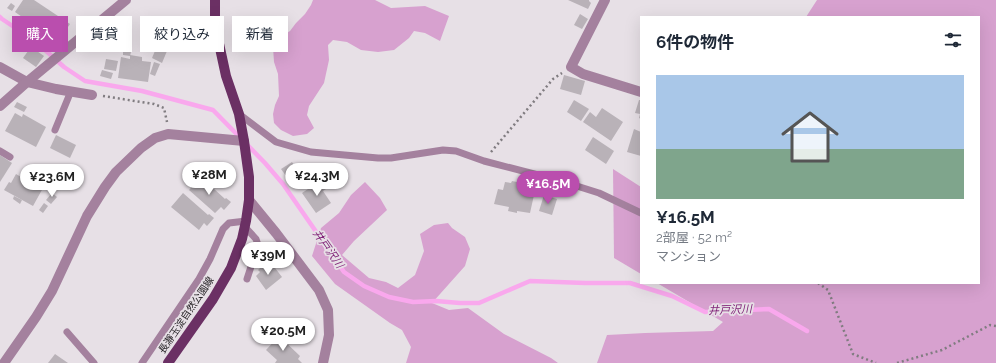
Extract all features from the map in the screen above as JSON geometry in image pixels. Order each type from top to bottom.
[{"type":"main road","name":"長瀞玉淀自然公園線","points":[[168,363],[213,300],[231,268],[245,224],[249,200],[249,177],[244,141],[239,114],[226,76],[215,25],[215,0]]},
{"type":"street","points":[[605,0],[571,68],[583,74],[640,92]]},
{"type":"street","points":[[0,106],[122,1]]},
{"type":"street","points":[[0,67],[27,82],[92,95]]},
{"type":"street","points":[[4,363],[52,291],[87,216],[105,187],[116,172],[141,148],[155,138],[168,134],[244,141]]},
{"type":"street","points":[[249,200],[319,290],[328,310],[329,335],[323,363]]},
{"type":"lane","points":[[55,130],[71,91]]},
{"type":"lane","points":[[239,114],[276,142],[312,152],[391,158],[443,150],[456,151],[484,161],[599,193],[640,214]]},
{"type":"lane","points":[[0,151],[10,157]]},
{"type":"lane","points":[[142,363],[199,279],[210,259],[223,229],[229,223],[245,224],[256,239],[258,245],[246,279]]},
{"type":"lane","points":[[67,332],[94,363]]},
{"type":"path","points":[[484,161],[553,79],[571,68]]},
{"type":"path","points":[[92,95],[154,104],[164,108],[167,122],[186,135]]},
{"type":"path","points":[[819,284],[828,290],[853,354],[876,363]]},
{"type":"path","points":[[897,363],[942,350],[990,325],[996,326]]},
{"type":"shaded area","points":[[313,0],[375,0],[391,8],[425,6],[449,16],[440,41],[425,33],[414,31],[409,38],[394,50],[378,52],[361,50],[347,42],[333,40],[328,45],[329,60],[324,83],[309,106],[307,115],[314,128],[307,134],[293,136],[281,130],[274,123],[273,114],[279,96],[278,74],[274,62],[273,52],[288,52],[288,32],[305,14]]},
{"type":"shaded area","points":[[817,0],[996,0],[996,363],[597,363],[607,335],[713,331],[723,322],[659,284],[980,284],[980,16],[807,16]]},
{"type":"shaded area","points":[[613,169],[640,186],[640,273],[614,258]]},
{"type":"shaded area","points":[[365,182],[380,198],[387,210],[354,241],[342,255],[369,278],[386,282],[398,288],[415,275],[424,251],[420,234],[434,225],[448,223],[452,228],[465,237],[470,249],[465,266],[432,303],[449,310],[468,308],[504,334],[558,363],[406,363],[411,347],[402,330],[335,284],[312,256],[321,228],[339,213],[351,195]]},
{"type":"building","points":[[23,0],[34,0],[58,16],[21,16],[15,12]]},
{"type":"building","points":[[568,0],[589,0],[591,3],[588,9]]},
{"type":"building","points":[[11,3],[15,6],[12,11],[7,8]]},
{"type":"building","points":[[580,14],[588,19],[582,29],[574,25]]},
{"type":"building","points":[[27,52],[38,52],[44,56],[36,67],[23,58]]},
{"type":"building","points":[[123,52],[131,52],[130,56],[123,55]]},
{"type":"building","points":[[154,52],[167,52],[162,63],[152,58]]},
{"type":"building","points":[[130,55],[142,57],[142,61],[151,62],[148,82],[118,78],[121,57],[130,59]]},
{"type":"building","points":[[106,59],[118,61],[116,71],[104,69]]},
{"type":"building","points":[[154,62],[160,64],[155,76],[150,74]]},
{"type":"building","points":[[102,70],[113,73],[111,79],[100,76]]},
{"type":"building","points":[[564,75],[585,81],[581,95],[560,89]]},
{"type":"building","points":[[574,100],[589,109],[581,121],[567,112]]},
{"type":"building","points":[[639,100],[640,100],[640,114],[635,113]]},
{"type":"building","points":[[17,102],[27,107],[24,112],[14,107]]},
{"type":"building","points":[[602,108],[623,122],[611,141],[583,122],[590,112],[596,117]]},
{"type":"building","points":[[15,113],[22,117],[23,114],[46,127],[36,147],[5,131]]},
{"type":"building","points":[[634,129],[640,132],[640,156],[627,152]]},
{"type":"building","points":[[56,135],[76,145],[70,158],[50,148]]},
{"type":"building","points":[[593,137],[614,151],[606,164],[585,150]]},
{"type":"building","points":[[0,155],[12,163],[0,182]]},
{"type":"building","points":[[292,162],[299,172],[289,180],[281,169]]},
{"type":"building","points":[[16,174],[27,179],[28,177],[41,185],[40,187],[43,188],[33,206],[4,190],[9,182],[11,183]]},
{"type":"building","points":[[201,177],[225,199],[226,198],[231,202],[224,210],[221,207],[215,213],[189,190]]},
{"type":"building","points":[[320,181],[326,189],[323,191],[331,203],[316,213],[302,193]]},
{"type":"building","points":[[512,181],[536,186],[530,213],[508,211],[509,207],[494,204],[498,189],[503,190],[505,182],[511,183]]},
{"type":"building","points":[[52,193],[57,197],[51,204],[46,200]]},
{"type":"building","points":[[183,193],[208,215],[209,214],[214,218],[207,226],[204,223],[199,230],[171,207]]},
{"type":"building","points":[[544,195],[557,199],[552,215],[539,211]]},
{"type":"building","points":[[14,196],[22,200],[20,204],[13,199]]},
{"type":"building","points":[[44,203],[48,206],[43,213],[39,210]]},
{"type":"building","points":[[272,264],[282,277],[266,290],[256,276],[260,272],[258,270],[262,266],[264,269]]},
{"type":"building","points":[[279,336],[300,356],[298,359],[302,363],[275,363],[277,360],[266,350]]},
{"type":"building","points":[[55,354],[68,363],[48,363]]},
{"type":"waterway","name":"井戸沢川","points":[[0,17],[35,41],[64,67],[85,81],[142,91],[213,110],[265,163],[283,184],[344,272],[364,286],[389,297],[413,302],[436,301],[479,303],[530,281],[630,283],[672,296],[705,312],[769,309],[807,331]]}]
